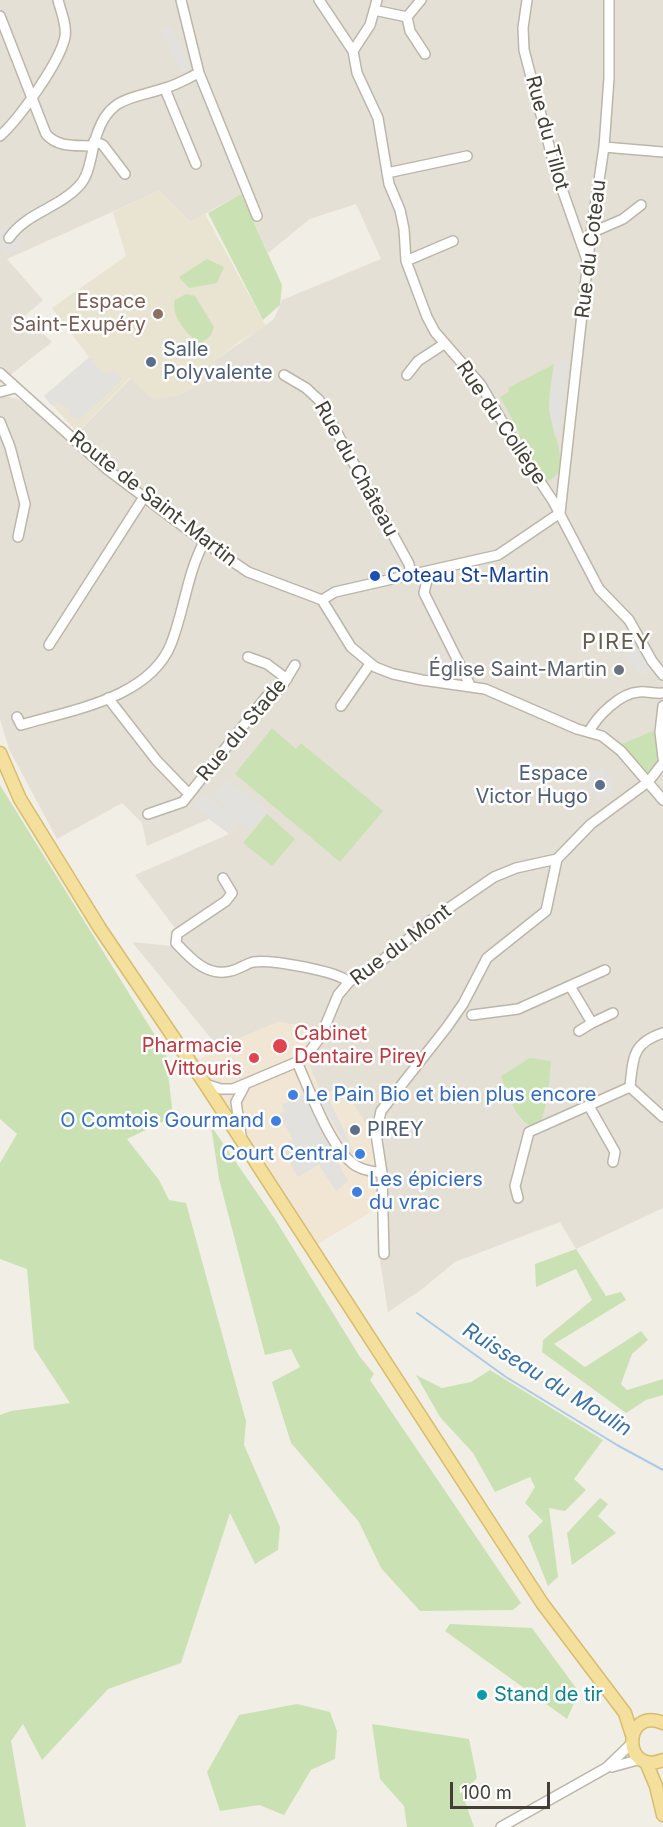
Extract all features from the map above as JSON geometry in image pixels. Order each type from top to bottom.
[{"type":"main road","points":[[0,753],[20,799]]},
{"type":"main road","points":[[0,770],[99,927],[213,1096],[542,1603],[629,1720],[634,1752],[643,1761],[662,1808]]},
{"type":"main road","points":[[611,1693],[632,1712],[657,1720]]},
{"type":"main road","points":[[632,1739],[638,1726],[657,1720]]},
{"type":"main road","points":[[643,1761],[663,1761],[662,1808]]},
{"type":"street","points":[[0,136],[13,124],[32,97],[62,47],[65,37],[58,0]]},
{"type":"street","points":[[181,0],[199,73],[257,216]]},
{"type":"street","name":"Rue du Collège","points":[[319,0],[353,51],[357,73],[378,118],[387,173],[404,229],[406,261],[427,317],[444,344],[481,386],[517,447],[557,499],[560,513],[599,589],[632,626],[652,661],[662,672]]},
{"type":"street","points":[[353,51],[370,25],[377,0]]},
{"type":"street","points":[[407,17],[421,0]]},
{"type":"street","name":"Rue du Tillot","points":[[527,0],[523,28],[524,50],[556,172],[588,263]]},
{"type":"street","name":"Rue du Coteau","points":[[544,524],[557,499],[604,147],[609,78],[609,0]]},
{"type":"street","points":[[374,10],[407,17]]},
{"type":"street","points":[[0,16],[46,134],[53,141],[61,144],[103,145],[125,174]]},
{"type":"street","points":[[407,17],[410,31],[425,54]]},
{"type":"street","points":[[347,42],[370,25]]},
{"type":"street","points":[[9,238],[18,225],[78,187],[85,176],[94,143],[105,117],[120,102],[132,95],[165,89],[199,73]]},
{"type":"street","points":[[165,89],[196,164]]},
{"type":"street","points":[[604,147],[663,152]]},
{"type":"street","points":[[387,173],[467,156]]},
{"type":"street","points":[[591,233],[622,219],[641,205]]},
{"type":"street","points":[[406,261],[453,241]]},
{"type":"street","points":[[407,375],[418,361],[444,344]]},
{"type":"street","name":"Route de Saint-Martin","points":[[0,373],[108,470],[204,542],[248,572],[322,600]]},
{"type":"street","name":"Rue du Château","points":[[285,375],[306,388],[319,400],[410,564],[411,575]]},
{"type":"street","points":[[0,392],[15,388]]},
{"type":"street","points":[[0,422],[10,447],[25,504],[18,537]]},
{"type":"street","points":[[49,645],[144,497]]},
{"type":"street","points":[[560,513],[498,555],[335,592],[322,600],[351,647],[370,664],[393,674],[501,693],[577,729],[613,743],[663,800]]},
{"type":"street","points":[[17,717],[21,725],[60,716],[108,698],[143,678],[166,653],[197,556],[204,542]]},
{"type":"street","points":[[429,572],[424,593],[471,687]]},
{"type":"street","points":[[248,657],[267,664],[287,679]]},
{"type":"street","points":[[341,706],[370,664]]},
{"type":"street","name":"Rue du Stade","points":[[189,794],[266,697],[276,692],[287,679],[295,665]]},
{"type":"street","points":[[589,732],[596,720],[633,693],[663,693]]},
{"type":"street","points":[[108,698],[157,761],[189,794],[175,806],[148,814]]},
{"type":"street","points":[[663,706],[660,732],[663,758]]},
{"type":"street","points":[[384,1254],[382,1173],[376,1134],[381,1111],[463,1004],[488,957],[546,911],[557,859],[591,824],[648,782],[663,765]]},
{"type":"street","name":"Rue du Mont","points":[[244,1087],[297,1062],[310,1051],[321,1036],[338,995],[349,982],[379,963],[430,921],[494,877],[516,868],[557,859]]},
{"type":"street","points":[[223,878],[232,893],[226,901],[177,934],[176,943],[192,961],[206,969],[222,972],[255,962],[269,962],[320,971],[345,978],[349,982]]},
{"type":"street","points":[[472,1015],[518,1009],[604,970]]},
{"type":"street","points":[[570,986],[592,1023]]},
{"type":"street","points":[[579,1031],[613,1013]]},
{"type":"street","points":[[630,1087],[636,1050],[645,1039],[663,1033]]},
{"type":"street","points":[[297,1062],[321,1115],[351,1162],[363,1169],[382,1173]]},
{"type":"street","points":[[205,1084],[228,1090],[244,1087]]},
{"type":"street","points":[[213,1096],[228,1096],[244,1087]]},
{"type":"street","points":[[243,1143],[235,1106],[244,1087]]},
{"type":"street","points":[[518,1197],[515,1186],[529,1132],[630,1087]]},
{"type":"street","points":[[630,1087],[663,1117]]},
{"type":"street","points":[[589,1106],[615,1152],[613,1162]]},
{"type":"street","points":[[606,1768],[632,1739]]},
{"type":"street","points":[[501,1827],[606,1768],[643,1761]]},
{"type":"shaded area","points":[[0,0],[663,0],[663,1208],[576,1249],[560,1222],[455,1262],[421,1290],[388,1312],[379,1254],[376,1158],[342,1084],[323,1097],[308,1063],[309,1027],[278,1022],[218,1047],[132,942],[172,946],[175,928],[135,875],[229,834],[209,819],[147,846],[142,823],[122,803],[57,839],[9,749],[0,719],[0,395],[18,399],[35,410],[68,442],[131,378],[177,396],[219,374],[214,361],[274,319],[282,300],[381,259],[356,204],[310,219],[268,253],[241,194],[190,222],[159,191],[7,259],[43,300],[25,316],[52,342],[0,383]]},
{"type":"shaded area","points":[[171,26],[190,68],[180,71],[162,30]]},
{"type":"shaded area","name":"Espace Saint-Exupéry","points":[[159,191],[190,222],[205,214],[266,326],[240,341],[215,361],[220,373],[177,396],[152,399],[130,378],[77,432],[44,396],[89,357],[52,308],[126,256],[113,212]]},
{"type":"shaded area","points":[[14,221],[19,228],[20,249],[8,254],[0,245],[0,230]]},
{"type":"shaded area","points":[[90,357],[103,374],[115,371],[122,379],[79,420],[70,416],[69,408],[55,402],[51,405],[44,396]]},
{"type":"shaded area","points":[[568,359],[560,434],[555,437],[549,408],[554,364]]},
{"type":"shaded area","points":[[640,647],[652,669],[639,677],[626,655]]},
{"type":"shaded area","name":"Espace Victor Hugo","points":[[603,766],[616,791],[598,800],[583,778]]},
{"type":"shaded area","points":[[228,779],[268,811],[251,830],[240,822],[230,833],[194,806],[203,795],[234,816],[211,794]]},
{"type":"shaded area","points":[[278,1022],[309,1027],[332,1025],[308,1063],[323,1097],[342,1084],[370,1131],[376,1158],[379,1207],[318,1244],[199,1060],[218,1047]]},
{"type":"shaded area","points":[[307,1091],[334,1149],[332,1152],[348,1181],[336,1191],[319,1165],[298,1177],[281,1147],[293,1139],[279,1115],[284,1111],[282,1105]]},
{"type":"shaded area","points":[[328,1098],[348,1138],[354,1153],[351,1155],[321,1102]]},
{"type":"green space","points":[[241,194],[282,285],[280,305],[263,320],[208,213]]},
{"type":"green space","points":[[207,259],[224,267],[217,283],[189,288],[179,277]]},
{"type":"green space","points":[[186,294],[195,296],[214,327],[211,335],[202,343],[191,337],[181,325],[175,312],[175,300]]},
{"type":"green space","points":[[554,364],[549,406],[560,460],[559,469],[554,477],[545,482],[514,437],[520,434],[500,397],[509,392],[508,388]]},
{"type":"green space","points":[[272,728],[296,749],[301,743],[383,811],[340,862],[235,774]]},
{"type":"green space","points":[[655,730],[660,760],[654,769],[646,773],[622,744]]},
{"type":"green space","points":[[0,785],[166,1053],[173,1117],[127,1139],[159,1180],[169,1200],[186,1203],[246,1421],[244,1445],[280,1527],[278,1550],[255,1564],[230,1513],[181,1663],[108,1689],[42,1760],[23,1724],[11,1741],[26,1827],[0,1827],[0,1415],[11,1411],[70,1403],[34,1348],[27,1269],[0,1259],[0,1163],[17,1134],[0,1119]]},
{"type":"green space","points":[[267,814],[295,839],[272,866],[243,843]]},
{"type":"green space","points":[[530,1058],[551,1061],[548,1097],[541,1122],[531,1126],[516,1111],[501,1076]]},
{"type":"green space","points":[[211,1126],[275,1219],[360,1357],[374,1374],[370,1380],[521,1603],[513,1610],[420,1611],[381,1568],[359,1522],[291,1443],[272,1382],[300,1367],[291,1349],[265,1355],[219,1179]]},
{"type":"green space","points":[[576,1249],[606,1296],[621,1292],[626,1300],[554,1344],[585,1367],[641,1331],[648,1340],[632,1354],[621,1384],[627,1390],[663,1379],[663,1395],[646,1400],[626,1413],[542,1352],[543,1340],[592,1300],[576,1269],[536,1287],[535,1264]]},
{"type":"green space","points":[[490,1370],[603,1440],[574,1479],[586,1490],[565,1511],[549,1508],[558,1577],[548,1586],[528,1536],[543,1521],[525,1503],[535,1487],[530,1477],[495,1492],[473,1453],[440,1417],[416,1375],[442,1388],[471,1382]]},
{"type":"green space","points":[[600,1498],[608,1504],[598,1516],[616,1533],[572,1565],[567,1533]]},
{"type":"green space","points":[[450,1624],[532,1628],[579,1692],[567,1719],[445,1631]]},
{"type":"green space","points":[[297,1704],[330,1712],[337,1731],[335,1759],[311,1770],[284,1815],[259,1805],[220,1811],[207,1772],[239,1715]]},
{"type":"green space","points":[[372,1724],[469,1739],[477,1778],[462,1793],[474,1827],[407,1827],[404,1806],[380,1779]]},
{"type":"waterway","name":"Ruisseau du Moulin","points":[[417,1313],[506,1377],[617,1445],[663,1470]]},
{"type":"place","name":"Espace Saint-Exupéry","points":[[158,314]]},
{"type":"place","name":"Salle Polyvalente","points":[[151,362]]},
{"type":"place","name":"Coteau St-Martin","points":[[375,576]]},
{"type":"place","name":"Église Saint-Martin","points":[[619,670]]},
{"type":"place","name":"Espace Victor Hugo","points":[[600,785]]},
{"type":"place","name":"Cabinet Dentaire Pirey","points":[[280,1046]]},
{"type":"place","name":"Pharmacie Vittouris","points":[[254,1058]]},
{"type":"place","name":"Le Pain Bio et bien plus encore","points":[[293,1095]]},
{"type":"place","name":"O Comtois Gourmand","points":[[276,1121]]},
{"type":"place","name":"PIREY","points":[[355,1130]]},
{"type":"place","name":"Court Central","points":[[360,1154]]},
{"type":"place","name":"Les épiciers du vrac","points":[[357,1192]]},
{"type":"place","name":"Stand de tir","points":[[482,1695]]},
{"type":"district","name":"PIREY","points":[[617,642]]}]
